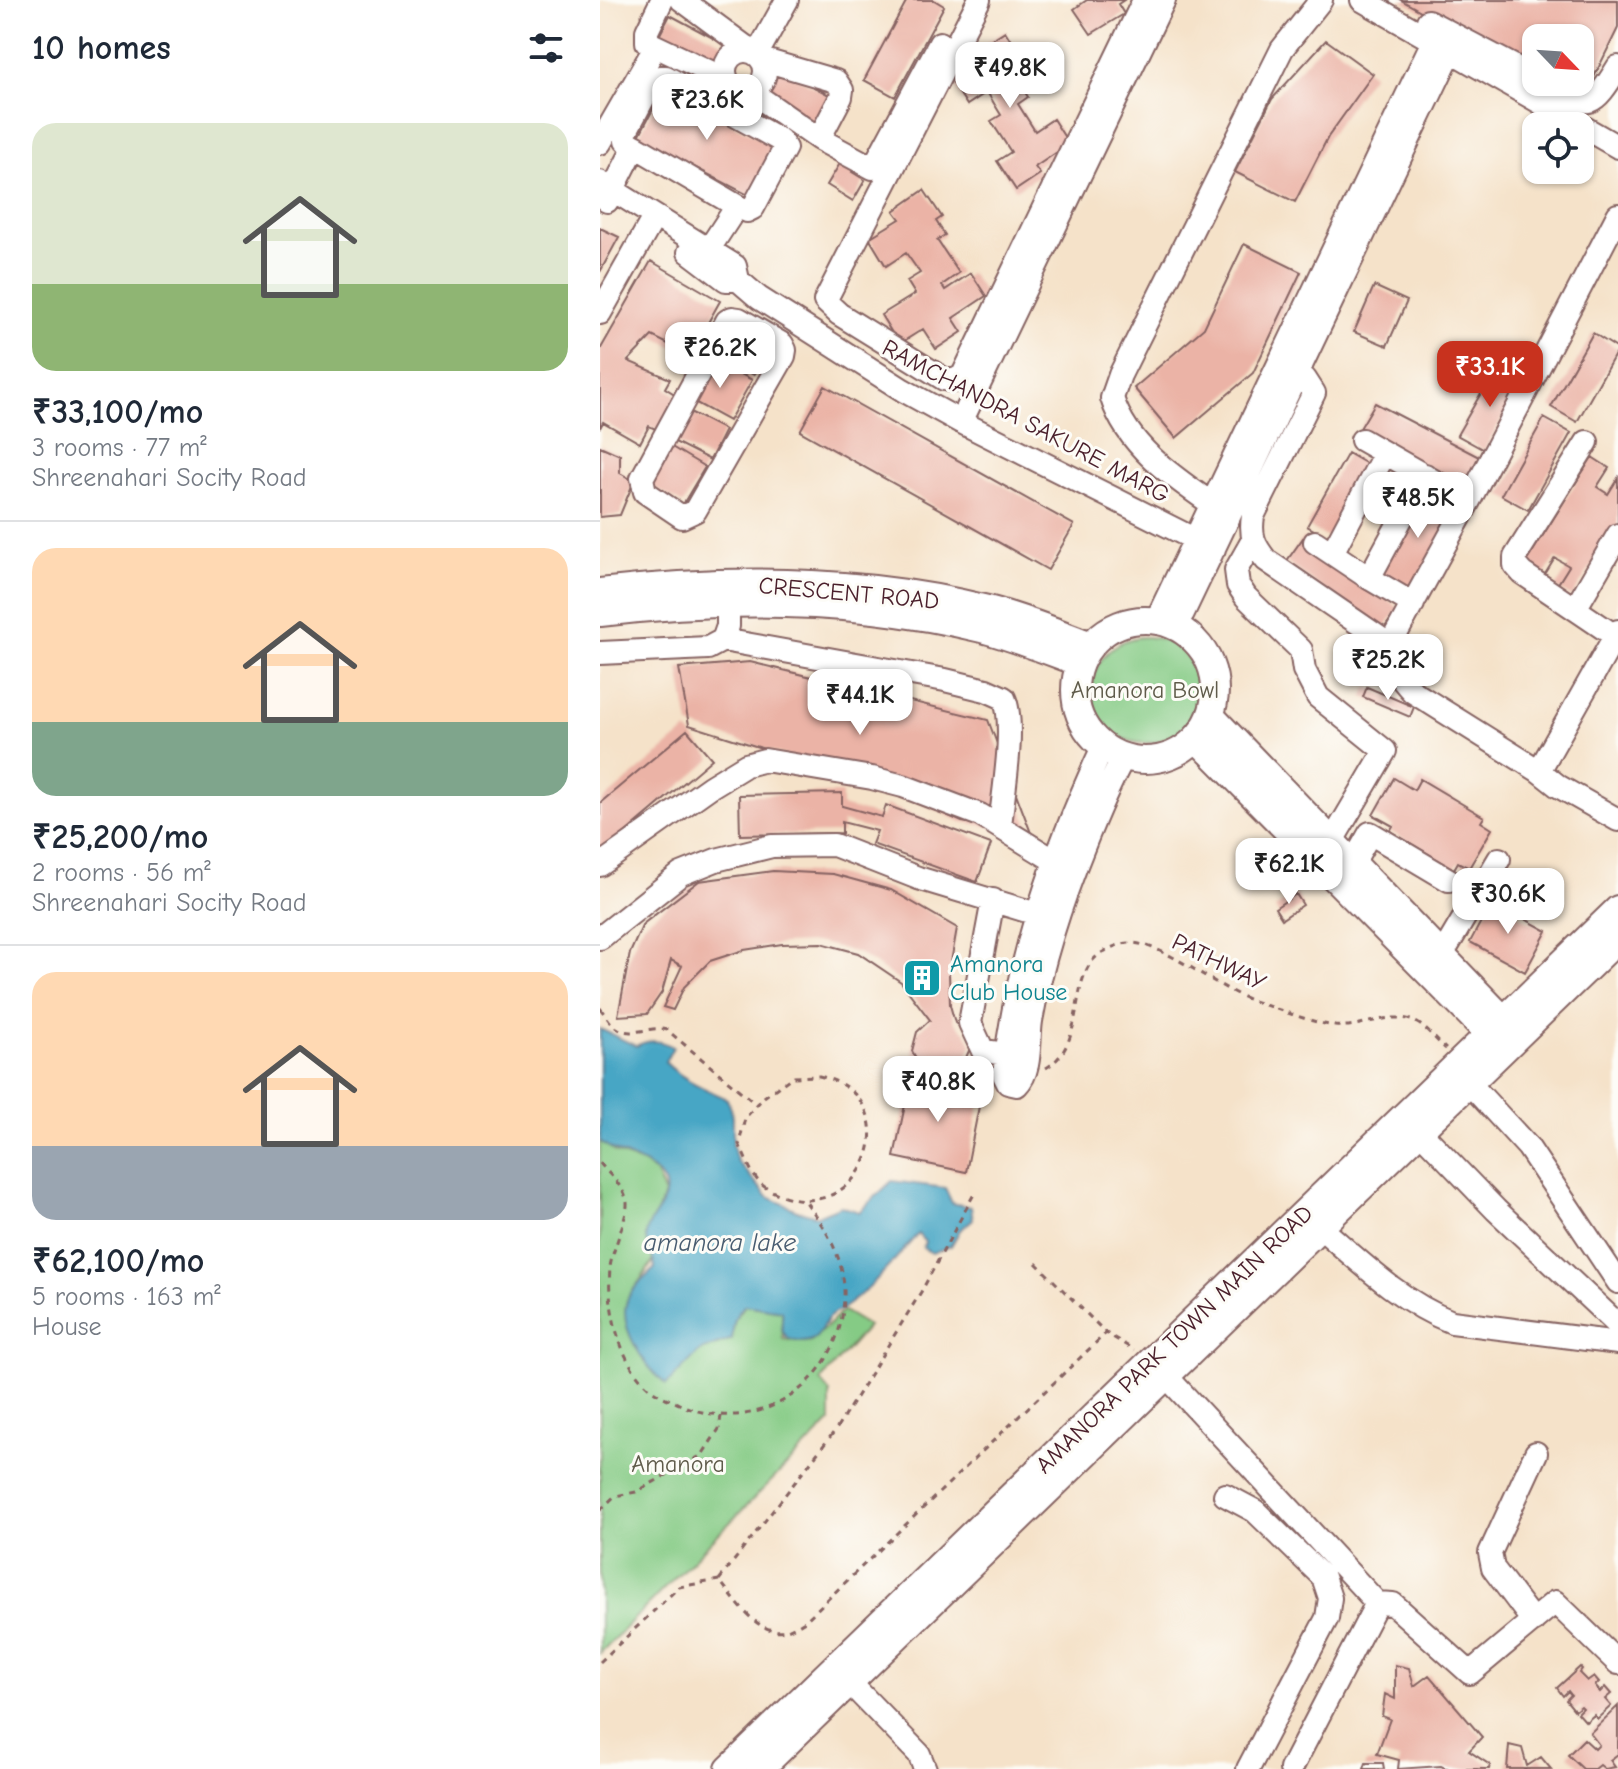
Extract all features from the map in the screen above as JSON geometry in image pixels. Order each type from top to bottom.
[{"type":"main road","name":"CRESCENT ROAD","points":[[600,592],[727,583],[861,589],[986,609],[1032,622],[1086,654]]},
{"type":"main road","name":"CRESCENT ROAD","points":[[600,613],[728,604],[806,605],[910,616],[1086,654]]},
{"type":"main road","points":[[1134,621],[1165,624],[1196,642],[1210,665],[1214,692],[1211,716],[1196,738],[1169,756],[1142,760],[1114,752],[1085,727],[1079,714],[1075,687],[1086,654],[1108,631],[1120,624],[1134,621]]},
{"type":"main road","points":[[1211,716],[1442,955],[1497,1027]]},
{"type":"main road","points":[[1196,738],[1497,1027]]},
{"type":"main road","name":"AMANORA PARK TOWN MAIN ROAD","points":[[1465,1072],[1497,1027],[1618,909]]},
{"type":"main road","name":"AMANORA PARK TOWN MAIN ROAD","points":[[729,1769],[1158,1368],[1465,1072],[1618,939]]},
{"type":"main road","name":"AMANORA PARK TOWN MAIN ROAD","points":[[760,1769],[1158,1368],[1320,1227],[1412,1123]]},
{"type":"street","points":[[662,0],[647,31],[647,42],[727,80],[736,89],[750,91],[819,139],[873,168],[964,0]]},
{"type":"street","points":[[682,0],[756,55],[765,71],[764,78],[750,91]]},
{"type":"street","points":[[756,55],[787,0]]},
{"type":"street","points":[[979,0],[825,301],[839,314],[944,379],[954,381],[963,375],[1144,0]]},
{"type":"street","points":[[961,422],[1164,0]]},
{"type":"street","points":[[1212,504],[1154,460],[1123,424],[1112,398],[1120,375],[1282,49],[1321,0]]},
{"type":"street","points":[[1362,0],[1618,147]]},
{"type":"street","points":[[1388,0],[1522,71]]},
{"type":"street","points":[[1165,624],[1204,544],[1255,463],[1287,370],[1442,46]]},
{"type":"street","points":[[727,80],[725,67],[732,56],[744,51],[836,81],[840,85],[841,97],[819,139]]},
{"type":"street","points":[[600,143],[649,58]]},
{"type":"street","points":[[1595,133],[1615,68]]},
{"type":"street","points":[[1569,96],[1582,103],[1598,98],[1615,68]]},
{"type":"street","points":[[659,77],[666,77],[780,140],[785,148],[753,208],[747,211],[635,146],[626,141],[625,133],[651,84],[659,77]]},
{"type":"street","points":[[605,192],[635,146]]},
{"type":"street","name":"RAMCHANDRA SAKURE MARG","points":[[605,192],[726,280],[738,280],[777,311],[961,422],[1204,544]]},
{"type":"street","name":"RAMCHANDRA SAKURE MARG","points":[[605,192],[735,266],[738,280]]},
{"type":"street","points":[[709,249],[737,206]]},
{"type":"street","points":[[1618,215],[1390,645],[1391,660],[1398,676],[1413,692],[1558,786],[1618,820]]},
{"type":"street","points":[[600,313],[649,226]]},
{"type":"street","points":[[764,334],[777,311]]},
{"type":"street","points":[[739,319],[764,334],[782,344],[784,356],[695,511],[682,517],[645,492],[642,478],[727,321],[739,319]]},
{"type":"street","points":[[1362,440],[1469,501]]},
{"type":"street","points":[[1539,771],[1616,633],[1575,609],[1515,565],[1515,557],[1587,442]]},
{"type":"street","points":[[1385,453],[1324,548],[1413,604]]},
{"type":"street","points":[[1204,544],[1212,504],[1255,463]]},
{"type":"street","points":[[1255,463],[1250,534],[1266,560],[1390,645]]},
{"type":"street","points":[[1369,578],[1425,475]]},
{"type":"street","points":[[1575,609],[1618,535]]},
{"type":"street","points":[[1253,540],[1236,570],[1238,585],[1246,597],[1301,650],[1304,670],[1318,697],[1385,751],[1332,841]]},
{"type":"street","points":[[723,640],[728,626],[728,604]]},
{"type":"street","points":[[600,653],[691,650],[708,648],[723,640],[986,690],[1004,698],[1008,706],[1000,826]]},
{"type":"street","points":[[1114,752],[1111,779],[1068,885],[1046,951],[1031,1022],[1025,1076],[1017,1085],[1008,1083],[1004,1075],[1011,1019],[1037,914],[1055,861],[1114,752]]},
{"type":"street","points":[[600,865],[710,787],[746,765],[765,760],[903,786],[980,815],[1055,861]]},
{"type":"street","points":[[1353,863],[1370,833],[1449,880]]},
{"type":"street","points":[[600,938],[681,874],[716,860],[772,846],[834,845],[918,878],[1037,914]]},
{"type":"street","points":[[1442,955],[1499,859]]},
{"type":"street","points":[[993,900],[970,1023],[983,1051],[1007,1054]]},
{"type":"street","points":[[1465,1072],[1528,1147],[1618,1282]]},
{"type":"street","points":[[1412,1123],[1576,1288],[1618,1325]]},
{"type":"street","points":[[1320,1227],[1402,1295],[1430,1314],[1452,1322],[1618,1343]]},
{"type":"street","points":[[1158,1368],[1377,1603],[1393,1604],[1470,1673],[1555,1602],[1618,1663]]},
{"type":"street","points":[[1533,1621],[1493,1568],[1490,1553],[1536,1453]]},
{"type":"street","points":[[1225,1495],[1255,1511],[1288,1541],[1323,1577],[1330,1598],[1327,1618],[1248,1769]]},
{"type":"street","points":[[1291,1769],[1377,1603]]},
{"type":"street","points":[[849,1682],[919,1754],[925,1769]]},
{"type":"path","name":"PATHWAY","points":[[1025,1076],[1049,1066],[1062,1055],[1074,1029],[1087,967],[1099,954],[1118,945],[1133,943],[1157,950],[1246,998],[1334,1026],[1393,1017],[1417,1023],[1465,1072]]},
{"type":"path","points":[[600,1008],[616,1028],[629,1033],[656,1027],[667,1030],[757,1105]]},
{"type":"path","points":[[819,1076],[846,1086],[865,1108],[872,1139],[861,1173],[826,1196],[806,1202],[784,1197],[759,1183],[739,1144],[745,1118],[757,1105],[792,1077],[819,1076]]},
{"type":"path","points":[[600,1163],[618,1183],[627,1203],[610,1268],[616,1329],[630,1364],[648,1387],[697,1412],[721,1416],[753,1413],[785,1402],[820,1369],[834,1345],[843,1311],[845,1287],[829,1233],[806,1202]]},
{"type":"path","points":[[600,1662],[679,1587],[719,1580],[837,1428],[921,1292],[974,1194]]},
{"type":"path","points":[[1036,1263],[1106,1333],[1158,1368]]},
{"type":"path","points":[[719,1580],[763,1627],[785,1631],[805,1621],[1106,1333]]},
{"type":"path","points":[[600,1510],[615,1496],[636,1492],[702,1455],[719,1429],[721,1416]]},
{"type":"green space","name":"Amanora Bowl","points":[[1145,637],[1165,641],[1183,652],[1194,670],[1198,690],[1194,710],[1183,728],[1165,739],[1145,743],[1125,739],[1107,728],[1096,710],[1092,690],[1096,670],[1107,652],[1125,641]]},
{"type":"green space","name":"Amanora","points":[[600,1135],[614,1152],[643,1163],[655,1172],[665,1194],[646,1239],[654,1260],[628,1298],[700,1351],[732,1339],[734,1321],[745,1305],[782,1311],[783,1339],[810,1342],[843,1311],[868,1326],[821,1380],[830,1393],[830,1422],[600,1653]]},
{"type":"water","name":"amanora lake","points":[[600,1029],[636,1046],[654,1041],[673,1047],[665,1062],[671,1068],[727,1099],[733,1117],[733,1146],[737,1161],[768,1197],[817,1216],[841,1206],[859,1212],[892,1181],[945,1188],[952,1203],[971,1207],[973,1219],[960,1230],[951,1246],[932,1253],[923,1248],[925,1242],[918,1234],[878,1278],[829,1317],[818,1335],[810,1341],[798,1342],[784,1334],[782,1311],[745,1305],[735,1320],[732,1339],[700,1351],[666,1385],[634,1345],[625,1307],[631,1292],[655,1268],[646,1238],[647,1229],[662,1204],[665,1187],[649,1167],[600,1141]]},
{"type":"building","points":[[907,0],[934,0],[944,6],[895,97],[864,80]]},
{"type":"building","points":[[1087,0],[1124,0],[1118,4],[1124,14],[1091,34],[1074,9]]},
{"type":"building","points":[[1401,0],[1618,0],[1618,28],[1594,77],[1594,24],[1522,24],[1522,67]]},
{"type":"building","points":[[670,15],[728,46],[715,70],[657,40]]},
{"type":"building","points":[[1005,31],[1020,56],[1015,59],[1024,72],[1016,78],[1028,97],[1018,104],[1035,131],[1053,119],[1069,144],[1035,167],[1040,174],[1016,190],[997,161],[1011,152],[991,121],[1001,115],[987,92],[967,105],[953,83],[965,75],[961,68],[982,56],[977,49]]},
{"type":"building","points":[[1326,40],[1373,74],[1328,137],[1295,202],[1235,172],[1272,99]]},
{"type":"building","points":[[776,67],[835,98],[821,126],[762,95]]},
{"type":"building","points":[[664,88],[776,147],[750,196],[638,138]]},
{"type":"building","points":[[842,160],[855,167],[852,172],[865,180],[853,201],[827,185]]},
{"type":"building","points":[[924,190],[942,217],[936,221],[945,235],[937,240],[959,273],[942,285],[945,290],[971,273],[986,296],[953,318],[962,332],[936,349],[923,329],[899,344],[881,315],[915,294],[907,281],[920,273],[906,253],[886,266],[869,238],[900,219],[894,211]]},
{"type":"building","points":[[600,228],[619,237],[600,272]]},
{"type":"building","points":[[1244,244],[1301,272],[1253,373],[1176,438],[1134,388],[1204,328]]},
{"type":"building","points":[[651,261],[720,301],[690,355],[652,336],[628,361],[670,379],[665,388],[676,395],[660,431],[649,426],[640,443],[603,422],[600,428],[600,350]]},
{"type":"building","points":[[1374,286],[1407,301],[1387,346],[1354,332]]},
{"type":"building","points":[[733,321],[772,343],[754,375],[715,352]]},
{"type":"building","points":[[1593,333],[1618,349],[1577,422],[1551,407]]},
{"type":"building","points":[[712,358],[752,380],[729,421],[689,399]]},
{"type":"building","points":[[1496,367],[1522,383],[1484,450],[1457,435]]},
{"type":"building","points":[[825,386],[1074,525],[1048,570],[800,431]]},
{"type":"building","points":[[1375,403],[1479,457],[1464,486],[1359,430]]},
{"type":"building","points":[[684,409],[725,430],[710,460],[669,439]]},
{"type":"building","points":[[1544,418],[1571,433],[1528,510],[1501,495]]},
{"type":"building","points":[[665,443],[705,467],[683,504],[643,481]]},
{"type":"building","points":[[600,446],[620,455],[620,473],[634,481],[620,515],[600,517]]},
{"type":"building","points":[[1348,453],[1374,468],[1332,540],[1307,526]]},
{"type":"building","points":[[1592,457],[1609,468],[1597,487],[1608,494],[1618,478],[1618,523],[1572,597],[1556,587],[1569,566],[1555,558],[1542,579],[1523,567]]},
{"type":"building","points":[[1426,488],[1458,506],[1410,592],[1377,574]]},
{"type":"building","points":[[1303,538],[1399,608],[1382,631],[1286,562]]},
{"type":"building","points":[[750,662],[988,720],[1031,833],[962,822],[888,788],[689,725],[679,668]]},
{"type":"building","points":[[1367,687],[1414,707],[1410,717],[1363,697]]},
{"type":"building","points":[[687,730],[712,759],[600,854],[600,803]]},
{"type":"building","points":[[1394,778],[1414,790],[1420,779],[1484,817],[1481,822],[1492,829],[1469,868],[1458,862],[1454,869],[1390,831],[1393,826],[1373,815]]},
{"type":"building","points":[[842,793],[842,806],[882,817],[886,805],[991,844],[977,882],[872,844],[877,831],[842,822],[842,833],[740,835],[739,795]]},
{"type":"building","name":"Amanora Club House","points":[[773,871],[833,874],[891,890],[957,928],[949,973],[950,1005],[955,1023],[966,1032],[972,1044],[960,1071],[943,1080],[924,1072],[912,1051],[917,1032],[930,1020],[901,982],[858,953],[821,943],[782,944],[744,950],[710,961],[684,987],[673,1010],[663,1007],[682,966],[671,960],[662,992],[647,1014],[618,1016],[630,953],[643,924],[699,881]]},
{"type":"building","points":[[1296,894],[1303,905],[1282,919],[1275,908]]},
{"type":"building","points":[[1492,901],[1547,931],[1525,972],[1470,942]]},
{"type":"building","points":[[911,1077],[982,1091],[966,1172],[894,1157]]},
{"type":"building","points":[[1395,1665],[1409,1668],[1414,1686],[1429,1675],[1482,1737],[1469,1751],[1490,1765],[1489,1769],[1447,1769],[1441,1766],[1398,1769],[1399,1760],[1377,1754],[1390,1719],[1382,1716],[1385,1694],[1395,1699]]},
{"type":"building","points":[[1580,1667],[1579,1673],[1587,1681],[1594,1676],[1599,1682],[1595,1686],[1600,1692],[1605,1687],[1611,1694],[1605,1699],[1611,1706],[1597,1719],[1594,1715],[1586,1722],[1578,1713],[1583,1708],[1581,1706],[1575,1711],[1566,1700],[1571,1695],[1568,1691],[1563,1696],[1557,1688]]},
{"type":"building","points":[[1618,1706],[1618,1754],[1610,1760],[1615,1767],[1605,1769],[1600,1765],[1595,1769],[1583,1769],[1568,1755],[1584,1739],[1595,1749],[1599,1745],[1590,1733]]},
{"type":"building","points":[[1509,1745],[1522,1748],[1527,1766],[1541,1757],[1551,1769],[1507,1769]]},
{"type":"building","points":[[1366,1763],[1383,1763],[1384,1769],[1364,1769]]},
{"type":"place","name":"Amanora Club House","points":[[922,978]]}]
